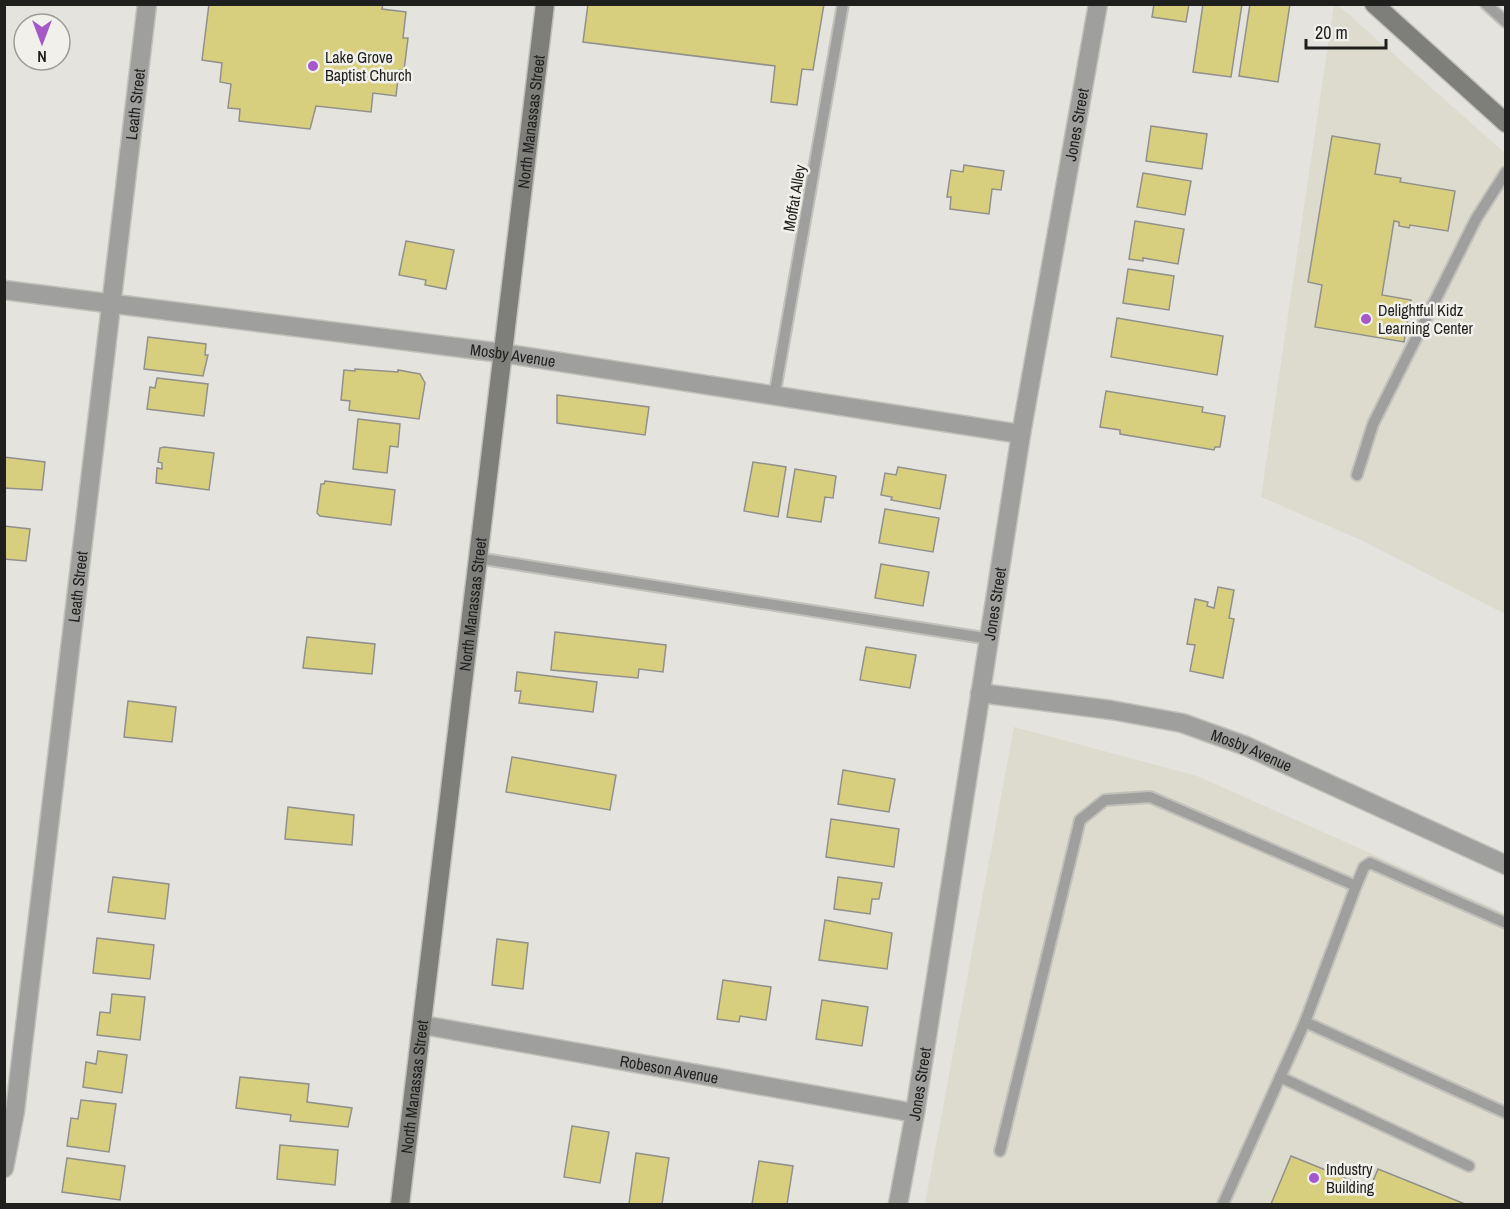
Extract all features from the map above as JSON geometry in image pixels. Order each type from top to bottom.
[{"type":"street","name":"Leath Street","points":[[4,1168],[15,1111],[147,4]]},
{"type":"street","name":"North Manassas Street","points":[[400,1204],[501,353],[545,4]]},
{"type":"street","name":"Jones Street","points":[[898,1204],[915,1113],[1021,434],[1098,4]]},
{"type":"street","points":[[1374,4],[1506,123]]},
{"type":"street","name":"Mosby Avenue","points":[[4,290],[501,353],[1021,434]]},
{"type":"street","name":"Mosby Avenue","points":[[980,693],[1111,710],[1182,723],[1246,746],[1506,865]]},
{"type":"street","name":"Robeson Avenue","points":[[423,1025],[915,1113]]},
{"type":"lane","name":"Moffat Alley","points":[[774,397],[843,4]]},
{"type":"lane","points":[[1487,5],[1506,22]]},
{"type":"lane","points":[[1357,475],[1373,424],[1476,219],[1506,172]]},
{"type":"lane","points":[[477,558],[816,614],[990,639]]},
{"type":"lane","points":[[1000,1151],[1080,820],[1105,800],[1150,797],[1356,886]]},
{"type":"lane","points":[[1223,1204],[1305,1022],[1364,867],[1370,863],[1506,923]]},
{"type":"lane","points":[[1305,1022],[1506,1113]]},
{"type":"lane","points":[[1280,1077],[1469,1166]]},
{"type":"shaded area","name":"Delightful Kidz Learning Center","points":[[1334,5],[1338,5],[1505,153],[1505,614],[1361,540],[1261,497]]},
{"type":"shaded area","points":[[1014,727],[1197,776],[1505,913],[1505,1204],[925,1204]]},
{"type":"building","name":"Lake Grove Baptist Church","points":[[209,4],[383,4],[382,9],[406,12],[403,38],[408,38],[404,70],[399,70],[396,96],[373,93],[371,112],[316,106],[310,129],[239,121],[240,109],[228,108],[231,84],[220,82],[222,63],[202,60]]},
{"type":"building","points":[[588,4],[824,4],[813,70],[802,69],[797,105],[771,102],[775,66],[583,42]]},
{"type":"building","points":[[1154,4],[1189,4],[1186,22],[1152,17]]},
{"type":"building","points":[[1203,4],[1242,4],[1231,77],[1193,72]]},
{"type":"building","points":[[1250,4],[1290,4],[1278,82],[1239,76]]},
{"type":"building","points":[[1151,126],[1207,134],[1202,169],[1146,161]]},
{"type":"building","points":[[1332,136],[1380,144],[1375,174],[1401,178],[1400,182],[1455,191],[1448,231],[1410,225],[1409,228],[1399,226],[1399,222],[1394,221],[1382,295],[1411,300],[1404,342],[1315,327],[1322,285],[1308,282]]},
{"type":"building","points":[[964,165],[1004,171],[1001,190],[992,189],[989,214],[950,209],[951,197],[947,197],[951,170],[963,172]]},
{"type":"building","points":[[1143,173],[1191,181],[1185,215],[1137,207]]},
{"type":"building","points":[[1135,221],[1184,229],[1178,264],[1143,258],[1143,261],[1129,259]]},
{"type":"building","points":[[406,241],[454,250],[446,289],[425,285],[426,280],[399,275]]},
{"type":"building","points":[[1128,269],[1174,276],[1169,310],[1123,303]]},
{"type":"building","points":[[1117,318],[1223,336],[1217,375],[1111,357]]},
{"type":"building","points":[[148,337],[206,344],[205,355],[208,355],[203,376],[144,369]]},
{"type":"building","points":[[355,369],[398,372],[398,370],[420,374],[425,383],[419,419],[349,410],[350,401],[341,400],[344,370],[355,371]]},
{"type":"building","points":[[157,378],[208,384],[204,416],[147,409],[150,387],[155,388]]},
{"type":"building","points":[[1106,391],[1203,407],[1202,412],[1225,416],[1220,447],[1215,447],[1214,450],[1120,434],[1120,430],[1100,427]]},
{"type":"building","points":[[557,395],[649,407],[645,435],[557,423]]},
{"type":"building","points":[[358,419],[400,424],[398,447],[390,446],[387,473],[353,469]]},
{"type":"building","points":[[160,448],[214,453],[209,490],[156,483],[157,468],[162,469],[162,463],[158,462]]},
{"type":"building","points":[[4,457],[45,462],[42,490],[4,488]]},
{"type":"building","points":[[753,462],[786,467],[778,517],[744,511]]},
{"type":"building","points":[[898,467],[946,475],[940,509],[891,500],[892,497],[881,495],[885,473],[896,475]]},
{"type":"building","points":[[795,469],[836,476],[833,498],[825,497],[821,522],[787,517]]},
{"type":"building","points":[[325,481],[395,490],[391,525],[320,516],[317,513],[321,484]]},
{"type":"building","points":[[885,509],[939,518],[933,552],[879,543]]},
{"type":"building","points":[[4,526],[30,529],[26,561],[4,559]]},
{"type":"building","points":[[881,564],[929,572],[923,606],[875,598]]},
{"type":"building","points":[[1218,587],[1234,590],[1229,618],[1234,619],[1223,678],[1190,671],[1195,645],[1187,644],[1195,599],[1208,602],[1207,606],[1214,608]]},
{"type":"building","points":[[555,632],[666,645],[663,672],[639,669],[638,678],[551,670]]},
{"type":"building","points":[[307,637],[375,644],[372,674],[303,668]]},
{"type":"building","points":[[866,647],[916,655],[910,688],[860,680]]},
{"type":"building","points":[[517,672],[597,682],[593,712],[519,703],[521,691],[515,691]]},
{"type":"building","points":[[128,701],[176,707],[172,742],[124,737]]},
{"type":"building","points":[[512,757],[616,775],[610,810],[506,792]]},
{"type":"building","points":[[843,770],[895,779],[889,812],[838,804]]},
{"type":"building","points":[[288,807],[354,815],[352,845],[285,839]]},
{"type":"building","points":[[831,819],[899,829],[894,867],[826,857]]},
{"type":"building","points":[[113,877],[169,884],[165,919],[108,912]]},
{"type":"building","points":[[838,877],[882,883],[879,899],[872,899],[870,914],[834,909]]},
{"type":"building","points":[[825,920],[892,933],[887,969],[819,960]]},
{"type":"building","points":[[97,938],[154,945],[150,979],[93,973]]},
{"type":"building","points":[[497,939],[528,943],[523,989],[492,985]]},
{"type":"building","points":[[723,980],[771,987],[766,1020],[740,1016],[739,1022],[717,1019]]},
{"type":"building","points":[[112,994],[145,997],[140,1040],[97,1035],[100,1012],[110,1013]]},
{"type":"building","points":[[822,1000],[868,1007],[862,1046],[816,1039]]},
{"type":"building","points":[[98,1051],[127,1055],[122,1093],[83,1087],[86,1062],[96,1064]]},
{"type":"building","points":[[240,1077],[309,1084],[307,1102],[352,1108],[348,1127],[290,1121],[291,1115],[236,1108]]},
{"type":"building","points":[[81,1100],[116,1104],[109,1152],[67,1146],[71,1118],[78,1119]]},
{"type":"building","points":[[572,1126],[609,1132],[600,1183],[564,1177]]},
{"type":"building","points":[[280,1145],[338,1150],[335,1185],[277,1179]]},
{"type":"building","points":[[636,1153],[669,1158],[662,1204],[629,1204]]},
{"type":"building","name":"Industry Building","points":[[1291,1156],[1370,1188],[1378,1169],[1465,1204],[1271,1204]]},
{"type":"building","points":[[67,1158],[125,1166],[120,1200],[62,1192]]},
{"type":"building","points":[[759,1161],[793,1166],[787,1204],[752,1204]]},
{"type":"place","name":"Lake Grove Baptist Church","points":[[313,66]]},
{"type":"place","name":"Delightful Kidz Learning Center","points":[[1366,319]]},
{"type":"place","name":"Industry Building","points":[[1314,1178]]}]
